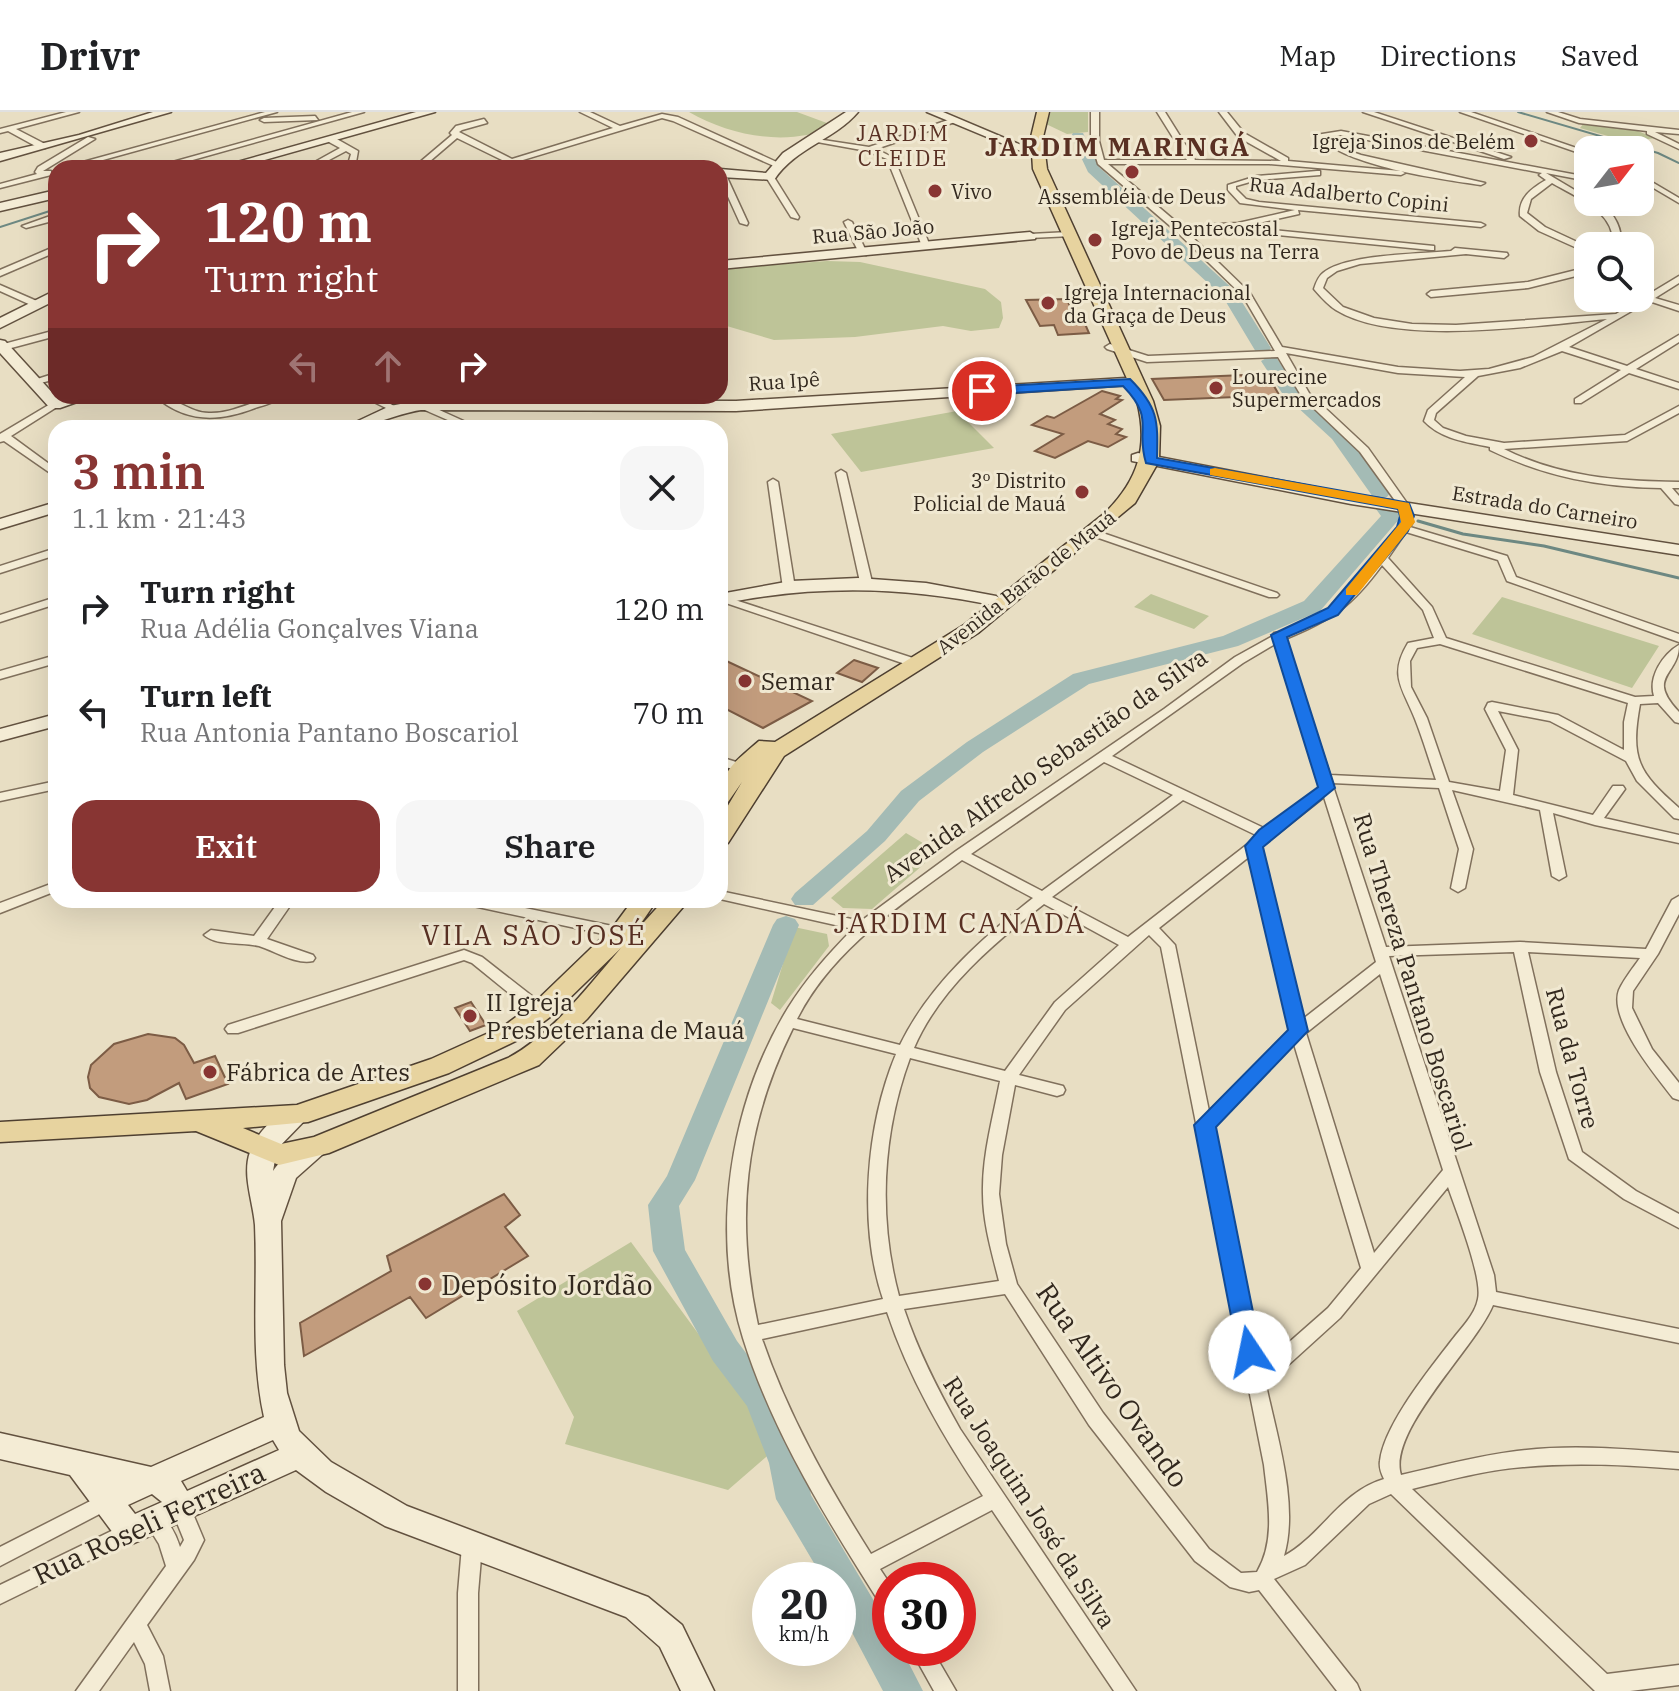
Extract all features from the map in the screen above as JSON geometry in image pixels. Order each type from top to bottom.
[{"type":"main road","name":"Avenida Barão de Mauá","points":[[728,813],[776,751],[914,663],[1000,602],[1094,533],[1129,499],[1144,460],[1152,426],[1145,401],[1123,362],[1032,172],[1027,150],[1035,112]]},
{"type":"main road","name":"Avenida Barão de Mauá","points":[[1043,112],[1036,155],[1061,232]]},
{"type":"main road","name":"Avenida Barão de Mauá","points":[[1000,602],[1108,508],[1144,460],[1143,432],[1123,362]]},
{"type":"main road","name":"Avenida Barão de Mauá","points":[[730,765],[914,663]]},
{"type":"main road","points":[[0,1132],[298,1115],[440,1066],[494,1042],[541,1011],[622,933],[639,908]]},
{"type":"main road","points":[[201,1122],[263,1151],[289,1155],[319,1146],[530,1058],[623,965],[670,908]]},
{"type":"main road","points":[[347,1098],[312,1121],[309,1130],[321,1136],[358,1130]]},
{"type":"street","points":[[0,157],[83,139],[165,112]]},
{"type":"street","points":[[94,160],[273,112]]},
{"type":"street","points":[[184,160],[360,112]]},
{"type":"street","points":[[253,160],[429,112]]},
{"type":"street","points":[[584,112],[618,128]]},
{"type":"street","points":[[770,177],[777,164],[810,140],[839,126],[851,112]]},
{"type":"street","points":[[933,112],[1027,150]]},
{"type":"street","points":[[1095,112],[1095,141],[1101,162],[1179,229],[1247,295],[1305,395],[1364,450],[1404,506],[1408,522],[1403,528],[1487,550],[1503,558],[1511,579],[1679,638]]},
{"type":"street","points":[[1161,112],[1192,161]]},
{"type":"street","points":[[1223,112],[1241,135],[1288,163]]},
{"type":"street","points":[[1367,112],[1471,144],[1533,169],[1574,192]]},
{"type":"street","points":[[1464,112],[1574,149]]},
{"type":"street","points":[[1551,112],[1579,121],[1679,132]]},
{"type":"street","points":[[0,131],[68,113]]},
{"type":"street","points":[[238,120],[344,116]]},
{"type":"street","points":[[515,160],[618,128],[670,117],[777,164]]},
{"type":"street","points":[[456,135],[455,130],[484,121]]},
{"type":"street","points":[[869,149],[954,121]]},
{"type":"street","points":[[1643,128],[1679,147]]},
{"type":"street","points":[[10,129],[46,145]]},
{"type":"street","points":[[1481,183],[1366,157],[1335,146],[1320,135],[1341,133],[1574,176]]},
{"type":"street","points":[[456,135],[496,160]]},
{"type":"street","points":[[426,160],[456,135]]},
{"type":"street","points":[[54,160],[83,139]]},
{"type":"street","points":[[332,140],[356,154],[354,160]]},
{"type":"street","points":[[810,140],[869,149],[885,155],[894,165],[926,246]]},
{"type":"street","points":[[323,160],[347,147]]},
{"type":"street","points":[[1101,162],[1288,163],[1444,176]]},
{"type":"street","points":[[43,174],[39,172],[48,164]]},
{"type":"street","name":"Rua Adalberto Copini","points":[[1336,167],[1245,180],[1232,185],[1234,194],[1243,201],[1481,225]]},
{"type":"street","points":[[0,186],[48,172]]},
{"type":"street","points":[[728,174],[770,177]]},
{"type":"street","points":[[770,177],[795,217]]},
{"type":"street","points":[[1553,180],[1542,184],[1529,196],[1523,206],[1523,214],[1542,229],[1574,244]]},
{"type":"street","points":[[1654,186],[1679,201]]},
{"type":"street","points":[[728,188],[744,223]]},
{"type":"street","points":[[1654,193],[1679,201]]},
{"type":"street","points":[[0,207],[48,196]]},
{"type":"street","points":[[1220,227],[1312,209]]},
{"type":"street","points":[[26,226],[48,219]]},
{"type":"street","points":[[848,222],[863,253]]},
{"type":"street","points":[[1179,229],[1220,227],[1286,231],[1504,255]]},
{"type":"street","name":"Rua São João","points":[[728,264],[1061,232]]},
{"type":"street","points":[[0,273],[48,252]]},
{"type":"street","points":[[1465,252],[1346,264],[1323,277],[1318,289],[1344,311],[1373,322],[1402,326],[1481,327],[1613,316]]},
{"type":"street","points":[[1431,294],[1528,285],[1574,274]]},
{"type":"street","points":[[1654,294],[1679,279]]},
{"type":"street","points":[[0,288],[36,304]]},
{"type":"street","points":[[0,324],[48,298]]},
{"type":"street","points":[[1654,300],[1679,308]]},
{"type":"street","points":[[1123,362],[1280,351],[1422,371],[1475,373],[1519,366],[1621,312]]},
{"type":"street","points":[[48,335],[1,346],[48,398]]},
{"type":"street","points":[[1578,401],[1679,338]]},
{"type":"street","points":[[1559,347],[1679,386]]},
{"type":"street","name":"Rua Ipê","points":[[692,404],[736,406],[1123,362]]},
{"type":"street","points":[[1475,373],[1468,383],[1431,412],[1429,421],[1449,434],[1490,446],[1555,475],[1679,485]]},
{"type":"street","points":[[33,382],[48,378]]},
{"type":"street","points":[[48,469],[2,438],[58,404]]},
{"type":"street","points":[[172,404],[185,413],[201,417],[217,416],[254,404]]},
{"type":"street","points":[[384,404],[395,409]]},
{"type":"street","name":"Rua Ipê","points":[[370,420],[395,409],[472,404]]},
{"type":"street","points":[[421,405],[456,420]]},
{"type":"street","points":[[1490,446],[1627,438],[1679,409]]},
{"type":"street","name":"Estrada do Carneiro","points":[[1144,460],[1564,535],[1679,550]]},
{"type":"street","points":[[841,473],[866,582]]},
{"type":"street","points":[[773,482],[789,588]]},
{"type":"street","points":[[1664,485],[1679,502]]},
{"type":"street","points":[[0,524],[48,509]]},
{"type":"street","name":"Avenida Alfredo Sebastião da Silva","points":[[872,1574],[766,1377],[745,1306],[737,1211],[742,1154],[765,1068],[808,988],[863,926],[961,854],[1278,635],[1333,612],[1403,528]]},
{"type":"street","points":[[1094,533],[1273,595]]},
{"type":"street","points":[[0,570],[48,554]]},
{"type":"street","points":[[1380,556],[1428,609],[1441,640]]},
{"type":"street","points":[[728,598],[789,588],[866,582],[912,583],[1000,602]]},
{"type":"street","points":[[728,601],[914,663]]},
{"type":"street","points":[[0,619],[48,603]]},
{"type":"street","name":"Rua Thereza Pantano Boscariol","points":[[1278,635],[1485,1275],[1488,1297]]},
{"type":"street","points":[[1458,888],[1466,849],[1402,672],[1406,651],[1412,645],[1441,640],[1634,701],[1658,699]]},
{"type":"street","points":[[1679,649],[1658,680],[1658,699],[1679,719]]},
{"type":"street","points":[[0,675],[48,661]]},
{"type":"street","points":[[1634,701],[1627,740],[1629,758],[1649,789],[1679,815]]},
{"type":"street","points":[[1506,796],[1512,750],[1492,706],[1554,718],[1629,758]]},
{"type":"street","points":[[0,735],[48,722]]},
{"type":"street","points":[[1101,756],[1182,795],[1260,840],[1298,1031],[1371,1271]]},
{"type":"street","points":[[1326,784],[1376,779],[1442,785],[1506,796],[1546,809],[1679,839]]},
{"type":"street","name":"Rua Altivo Ovando","points":[[1267,1575],[1249,1583],[1237,1581],[1202,1555],[1096,1419],[1009,1286],[998,1244],[991,1194],[994,1155],[1008,1079],[1060,1006],[1129,944],[1326,784]]},
{"type":"street","points":[[0,797],[48,787]]},
{"type":"street","points":[[1595,821],[1618,789]]},
{"type":"street","name":"Rua Joaquim José da Silva","points":[[1126,1691],[995,1499],[926,1391],[891,1304],[879,1248],[874,1197],[885,1113],[902,1051],[938,996],[973,957],[1182,795]]},
{"type":"street","points":[[1546,809],[1559,876]]},
{"type":"street","points":[[961,854],[1129,944]]},
{"type":"street","points":[[0,908],[48,889]]},
{"type":"street","points":[[728,897],[863,926]]},
{"type":"street","points":[[1679,900],[1651,954],[1626,991],[1625,1008],[1645,1051],[1679,1094]]},
{"type":"street","points":[[258,941],[281,908]]},
{"type":"street","points":[[502,908],[622,933]]},
{"type":"street","points":[[1150,928],[1168,945],[1256,1383],[1279,1514],[1277,1553],[1267,1575]]},
{"type":"street","points":[[211,935],[258,941],[308,958]]},
{"type":"street","points":[[1205,1125],[1298,1031],[1382,958],[1520,947],[1651,954]]},
{"type":"street","name":"Rua da Torre","points":[[1520,947],[1548,1072],[1575,1155],[1630,1195],[1679,1222]]},
{"type":"street","points":[[233,1029],[464,955],[477,960],[541,1011]]},
{"type":"street","points":[[789,1022],[1057,1090]]},
{"type":"street","points":[[298,1115],[281,1128],[263,1151],[259,1167],[268,1225],[274,1400],[280,1423],[300,1454],[369,1502],[472,1546],[637,1607],[671,1636],[698,1691]]},
{"type":"street","points":[[268,1225],[285,1173],[319,1146]]},
{"type":"street","points":[[1256,1383],[1334,1313],[1450,1173]]},
{"type":"street","points":[[751,1334],[891,1304],[1009,1286]]},
{"type":"street","points":[[1679,1336],[1488,1297],[1480,1316],[1416,1407],[1388,1462],[1396,1486],[1608,1688],[1679,1675]]},
{"type":"street","name":"Rua Roseli Ferreira","points":[[0,1557],[106,1501],[280,1423]]},
{"type":"street","points":[[0,1446],[155,1481],[170,1489],[155,1520]]},
{"type":"street","name":"Rua Roseli Ferreira","points":[[0,1595],[300,1454]]},
{"type":"street","points":[[1267,1575],[1290,1565],[1368,1495],[1480,1462],[1561,1454],[1679,1461]]},
{"type":"street","points":[[81,1466],[106,1501],[155,1520],[194,1540],[177,1568],[86,1691]]},
{"type":"street","points":[[867,1566],[995,1499]]},
{"type":"street","points":[[155,1520],[168,1540],[177,1568]]},
{"type":"street","points":[[468,1691],[468,1593],[472,1546]]},
{"type":"street","points":[[1267,1575],[1350,1691]]},
{"type":"street","points":[[135,1626],[149,1643],[157,1664],[160,1691]]},
{"type":"street","points":[[931,1666],[946,1691]]},
{"type":"green space","points":[[689,112],[797,112],[835,126],[799,136],[761,136],[724,128]]},
{"type":"green space","points":[[1051,112],[1088,112],[1088,132],[1067,134],[1046,124]]},
{"type":"green space","points":[[1584,123],[1633,129],[1650,136],[1608,136],[1580,128]]},
{"type":"green space","points":[[827,261],[860,262],[985,289],[1001,302],[1003,318],[999,328],[971,331],[943,326],[855,337],[774,340],[728,326],[728,268]]},
{"type":"green space","points":[[957,411],[994,448],[861,472],[831,434]]},
{"type":"green space","points":[[1151,594],[1209,616],[1194,629],[1134,607]]},
{"type":"green space","points":[[1502,597],[1659,646],[1632,688],[1472,634]]},
{"type":"green space","points":[[906,833],[938,852],[872,909],[843,908],[831,898]]},
{"type":"green space","points":[[794,927],[827,934],[829,946],[780,1010],[771,1003]]},
{"type":"green space","points":[[631,1242],[780,1445],[728,1490],[565,1444],[574,1417],[517,1311]]},
{"type":"building","points":[[1067,299],[1074,317],[1082,317],[1089,333],[1058,335],[1054,325],[1040,326],[1026,300]]},
{"type":"building","name":"Lourecine Supermercados","points":[[1267,374],[1285,405],[1266,406],[1260,396],[1164,400],[1152,379]]},
{"type":"building","points":[[1102,391],[1120,396],[1116,399],[1122,400],[1100,414],[1115,420],[1108,424],[1122,429],[1116,434],[1126,437],[1108,447],[1088,441],[1055,458],[1035,451],[1063,434],[1032,425],[1047,416],[1054,418]]},
{"type":"building","points":[[854,660],[878,668],[862,682],[837,673]]},
{"type":"building","name":"Semar","points":[[728,662],[812,701],[763,728],[728,710]]},
{"type":"building","name":"II Igreja Presbeteriana de Mauá","points":[[471,1002],[486,1025],[470,1031],[455,1008]]},
{"type":"building","points":[[148,1034],[175,1038],[184,1045],[194,1063],[215,1056],[228,1084],[186,1099],[179,1083],[147,1100],[129,1104],[99,1097],[90,1088],[88,1077],[91,1065],[114,1044]]},
{"type":"building","name":"Depósito Jordão","points":[[504,1194],[520,1215],[505,1227],[528,1256],[426,1318],[410,1297],[304,1356],[300,1323],[391,1271],[387,1256]]},
{"type":"waterway","points":[[1518,112],[1658,153],[1679,163]]},
{"type":"waterway","points":[[1078,136],[1093,169],[1229,294],[1262,348]]},
{"type":"waterway","points":[[0,227],[48,212]]},
{"type":"waterway","points":[[1270,361],[1288,389],[1339,435],[1380,493]]},
{"type":"waterway","points":[[804,899],[876,836],[910,796],[975,747],[1081,679],[1113,668],[1230,641],[1312,606],[1391,517],[1386,509]]},
{"type":"waterway","points":[[1418,521],[1463,534],[1544,546],[1679,578]]},
{"type":"waterway","points":[[786,925],[680,1180],[663,1205],[669,1251],[725,1351],[761,1399],[787,1463],[794,1499],[842,1577],[904,1691]]},
{"type":"slow traffic","points":[[1215,472],[1351,499],[1404,506],[1408,522],[1351,592]]},
{"type":"place","name":"Igreja Sinos de Belém","points":[[1531,141]]},
{"type":"place","name":"Assembléia de Deus","points":[[1132,172]]},
{"type":"place","name":"Vivo","points":[[935,191]]},
{"type":"place","name":"Igreja Pentecostal Povo de Deus na Terra","points":[[1095,240]]},
{"type":"place","name":"Igreja Internacional da Graça de Deus","points":[[1048,303]]},
{"type":"place","name":"Lourecine Supermercados","points":[[1216,388]]},
{"type":"place","name":"3º Distrito Policial de Mauá","points":[[1082,492]]},
{"type":"place","name":"Semar","points":[[745,681]]},
{"type":"place","name":"II Igreja Presbeteriana de Mauá","points":[[470,1016]]},
{"type":"place","name":"Fábrica de Artes","points":[[210,1072]]},
{"type":"place","name":"Depósito Jordão","points":[[425,1284]]},
{"type":"district","name":"JARDIM CLEIDE","points":[[903,144]]},
{"type":"district","name":"JARDIM MARINGÁ","points":[[1118,146]]},
{"type":"district","name":"JARDIM CANADÁ","points":[[960,922]]},
{"type":"district","name":"VILA SÃO JOSÉ","points":[[534,934]]},
{"type":"route","points":[[982,391],[1126,382],[1145,401],[1153,437],[1150,461],[1404,506],[1407,516],[1408,522],[1333,612],[1278,635],[1327,788],[1265,834],[1254,846],[1275,921],[1298,1031],[1205,1125],[1250,1352]]}]
